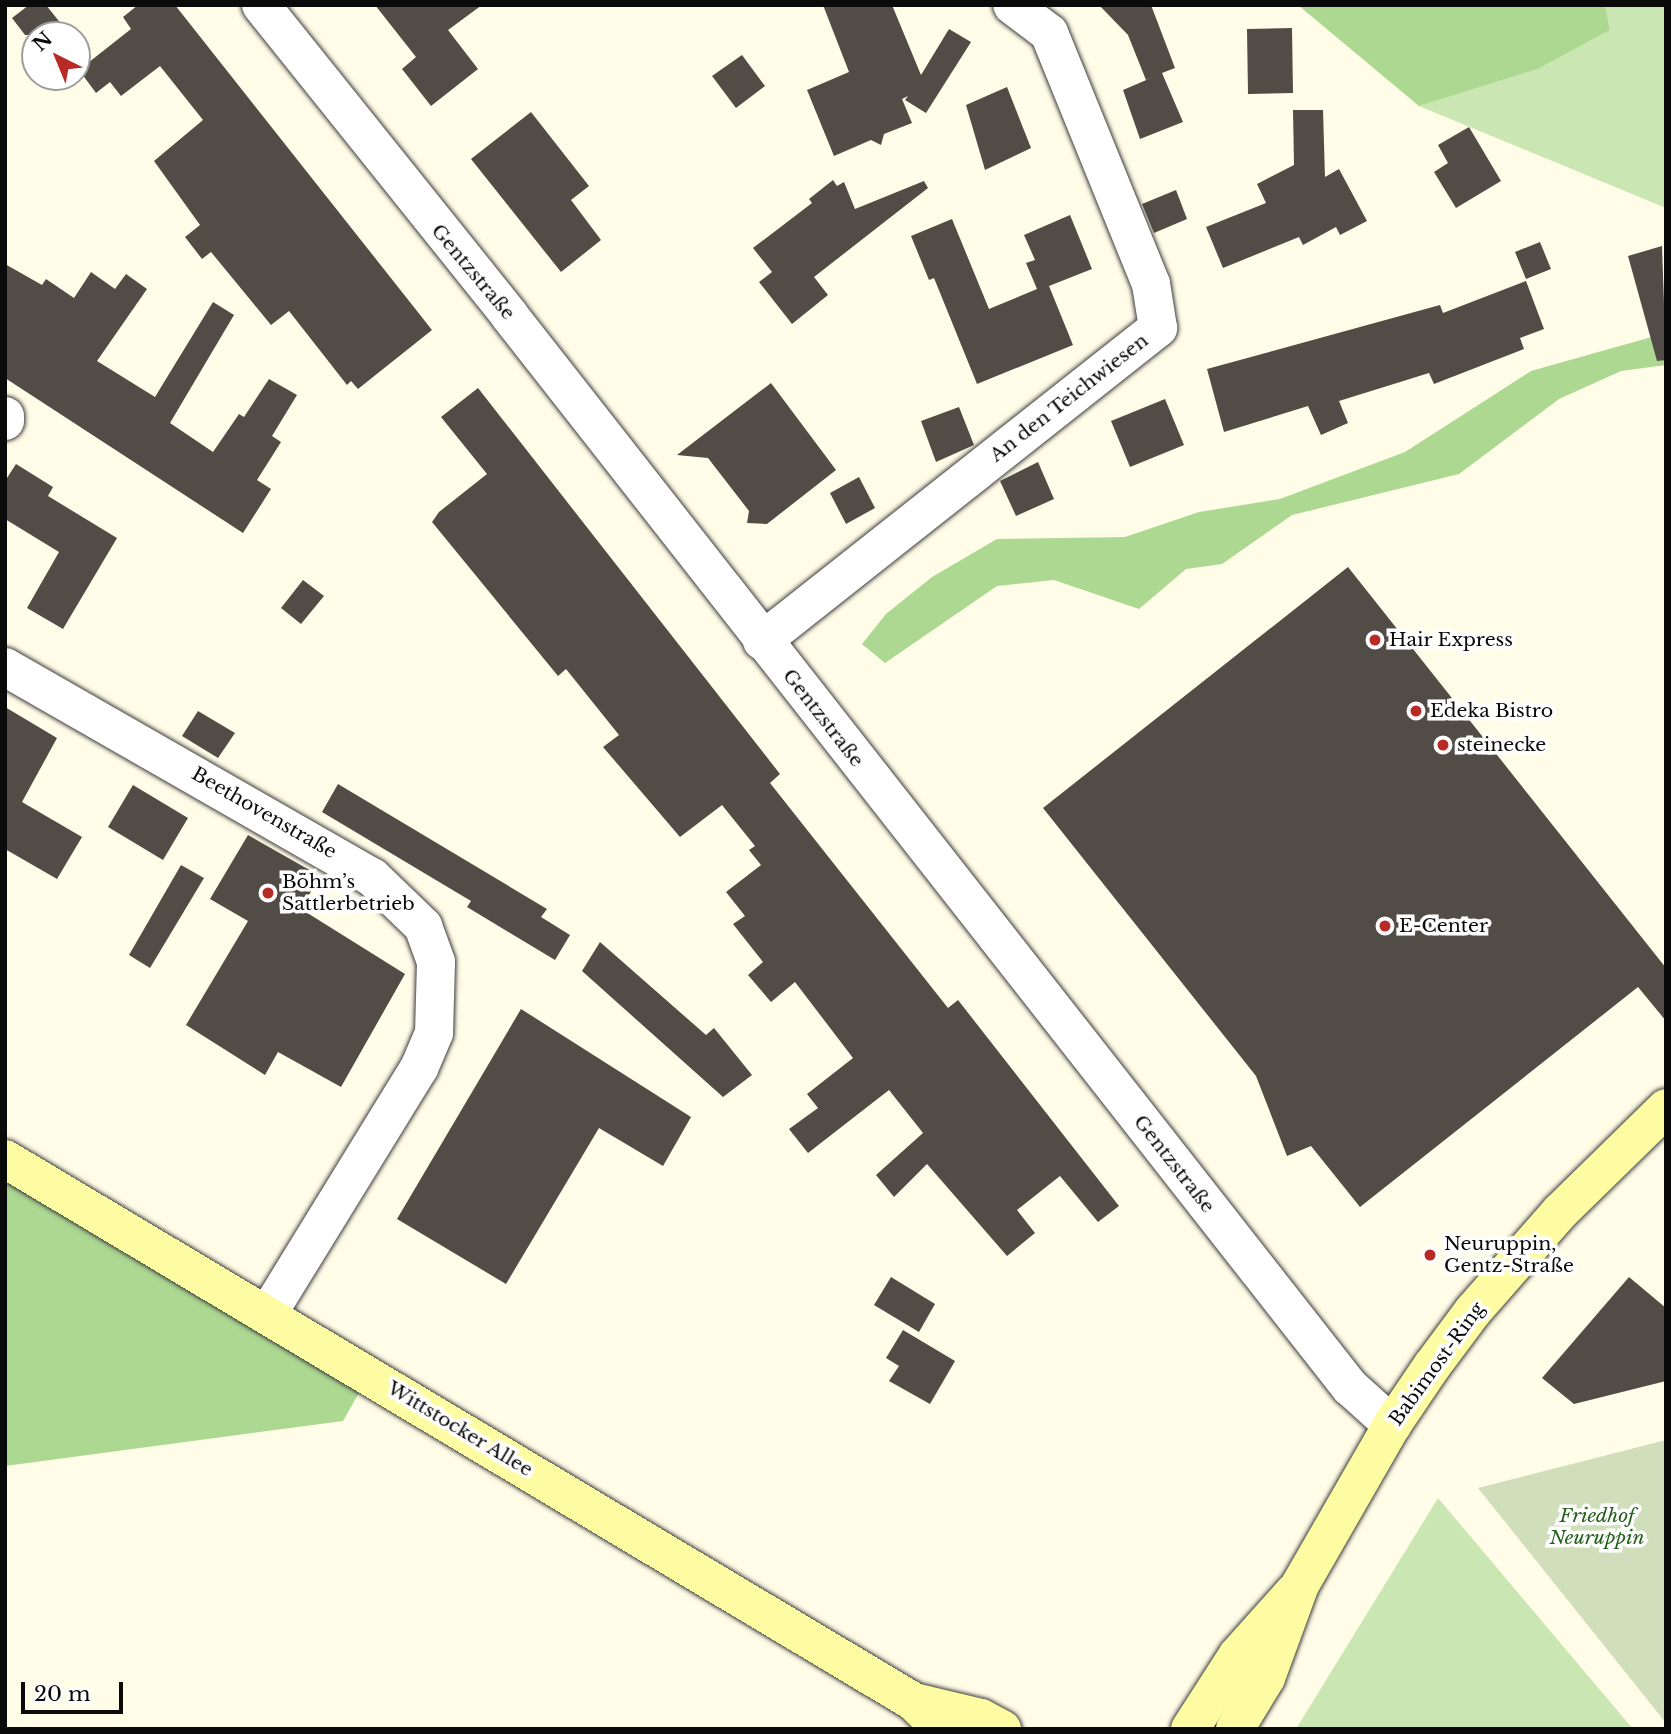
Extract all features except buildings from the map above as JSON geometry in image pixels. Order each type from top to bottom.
[{"type":"main road","name":"Babimost-Ring","points":[[1235,1729],[1266,1678],[1300,1585],[1392,1425],[1473,1311],[1561,1211],[1666,1108]]},
{"type":"main road","name":"Wittstocker Allee","points":[[5,1159],[914,1702]]},
{"type":"main road","name":"Babimost-Ring","points":[[1189,1729],[1258,1628],[1300,1585]]},
{"type":"main road","points":[[914,1702],[941,1729]]},
{"type":"main road","points":[[914,1702],[981,1717],[1002,1729]]},
{"type":"street","name":"Gentzstraße","points":[[261,5],[1350,1387],[1392,1425]]},
{"type":"street","name":"An den Teichwiesen","points":[[762,641],[1158,328],[1151,284],[1049,33],[1012,5]]},
{"type":"street","name":"Beethovenstraße","points":[[5,667],[372,877],[423,926],[436,962],[434,1033],[419,1068],[267,1315]]},
{"type":"green space","points":[[1298,5],[1605,5],[1610,30],[1538,69],[1419,106]]},
{"type":"green space","points":[[1605,5],[1666,5],[1666,208],[1419,106],[1538,69],[1610,30]]},
{"type":"green space","points":[[1666,333],[1666,365],[1621,371],[1559,399],[1459,474],[1292,515],[1222,564],[1186,569],[1139,609],[1054,580],[997,586],[885,663],[862,644],[886,614],[932,577],[997,539],[1125,537],[1199,512],[1280,499],[1405,452],[1531,371]]},
{"type":"green space","points":[[5,1178],[360,1391],[343,1421],[5,1466]]},
{"type":"green space","name":"Friedhof Neuruppin","points":[[1666,1440],[1666,1723],[1478,1488]]},
{"type":"green space","points":[[1438,1498],[1633,1729],[1296,1729]]},
{"type":"place","name":"Hair Express","points":[[1375,640]]},
{"type":"place","name":"Edeka Bistro","points":[[1416,711]]},
{"type":"place","name":"steinecke","points":[[1443,745]]},
{"type":"place","name":"Böhm’s Sattlerbetrieb","points":[[268,893]]},
{"type":"place","name":"E-Center","points":[[1385,926]]},
{"type":"place","name":"Neuruppin, Gentz-Straße","points":[[1430,1255]]}]
